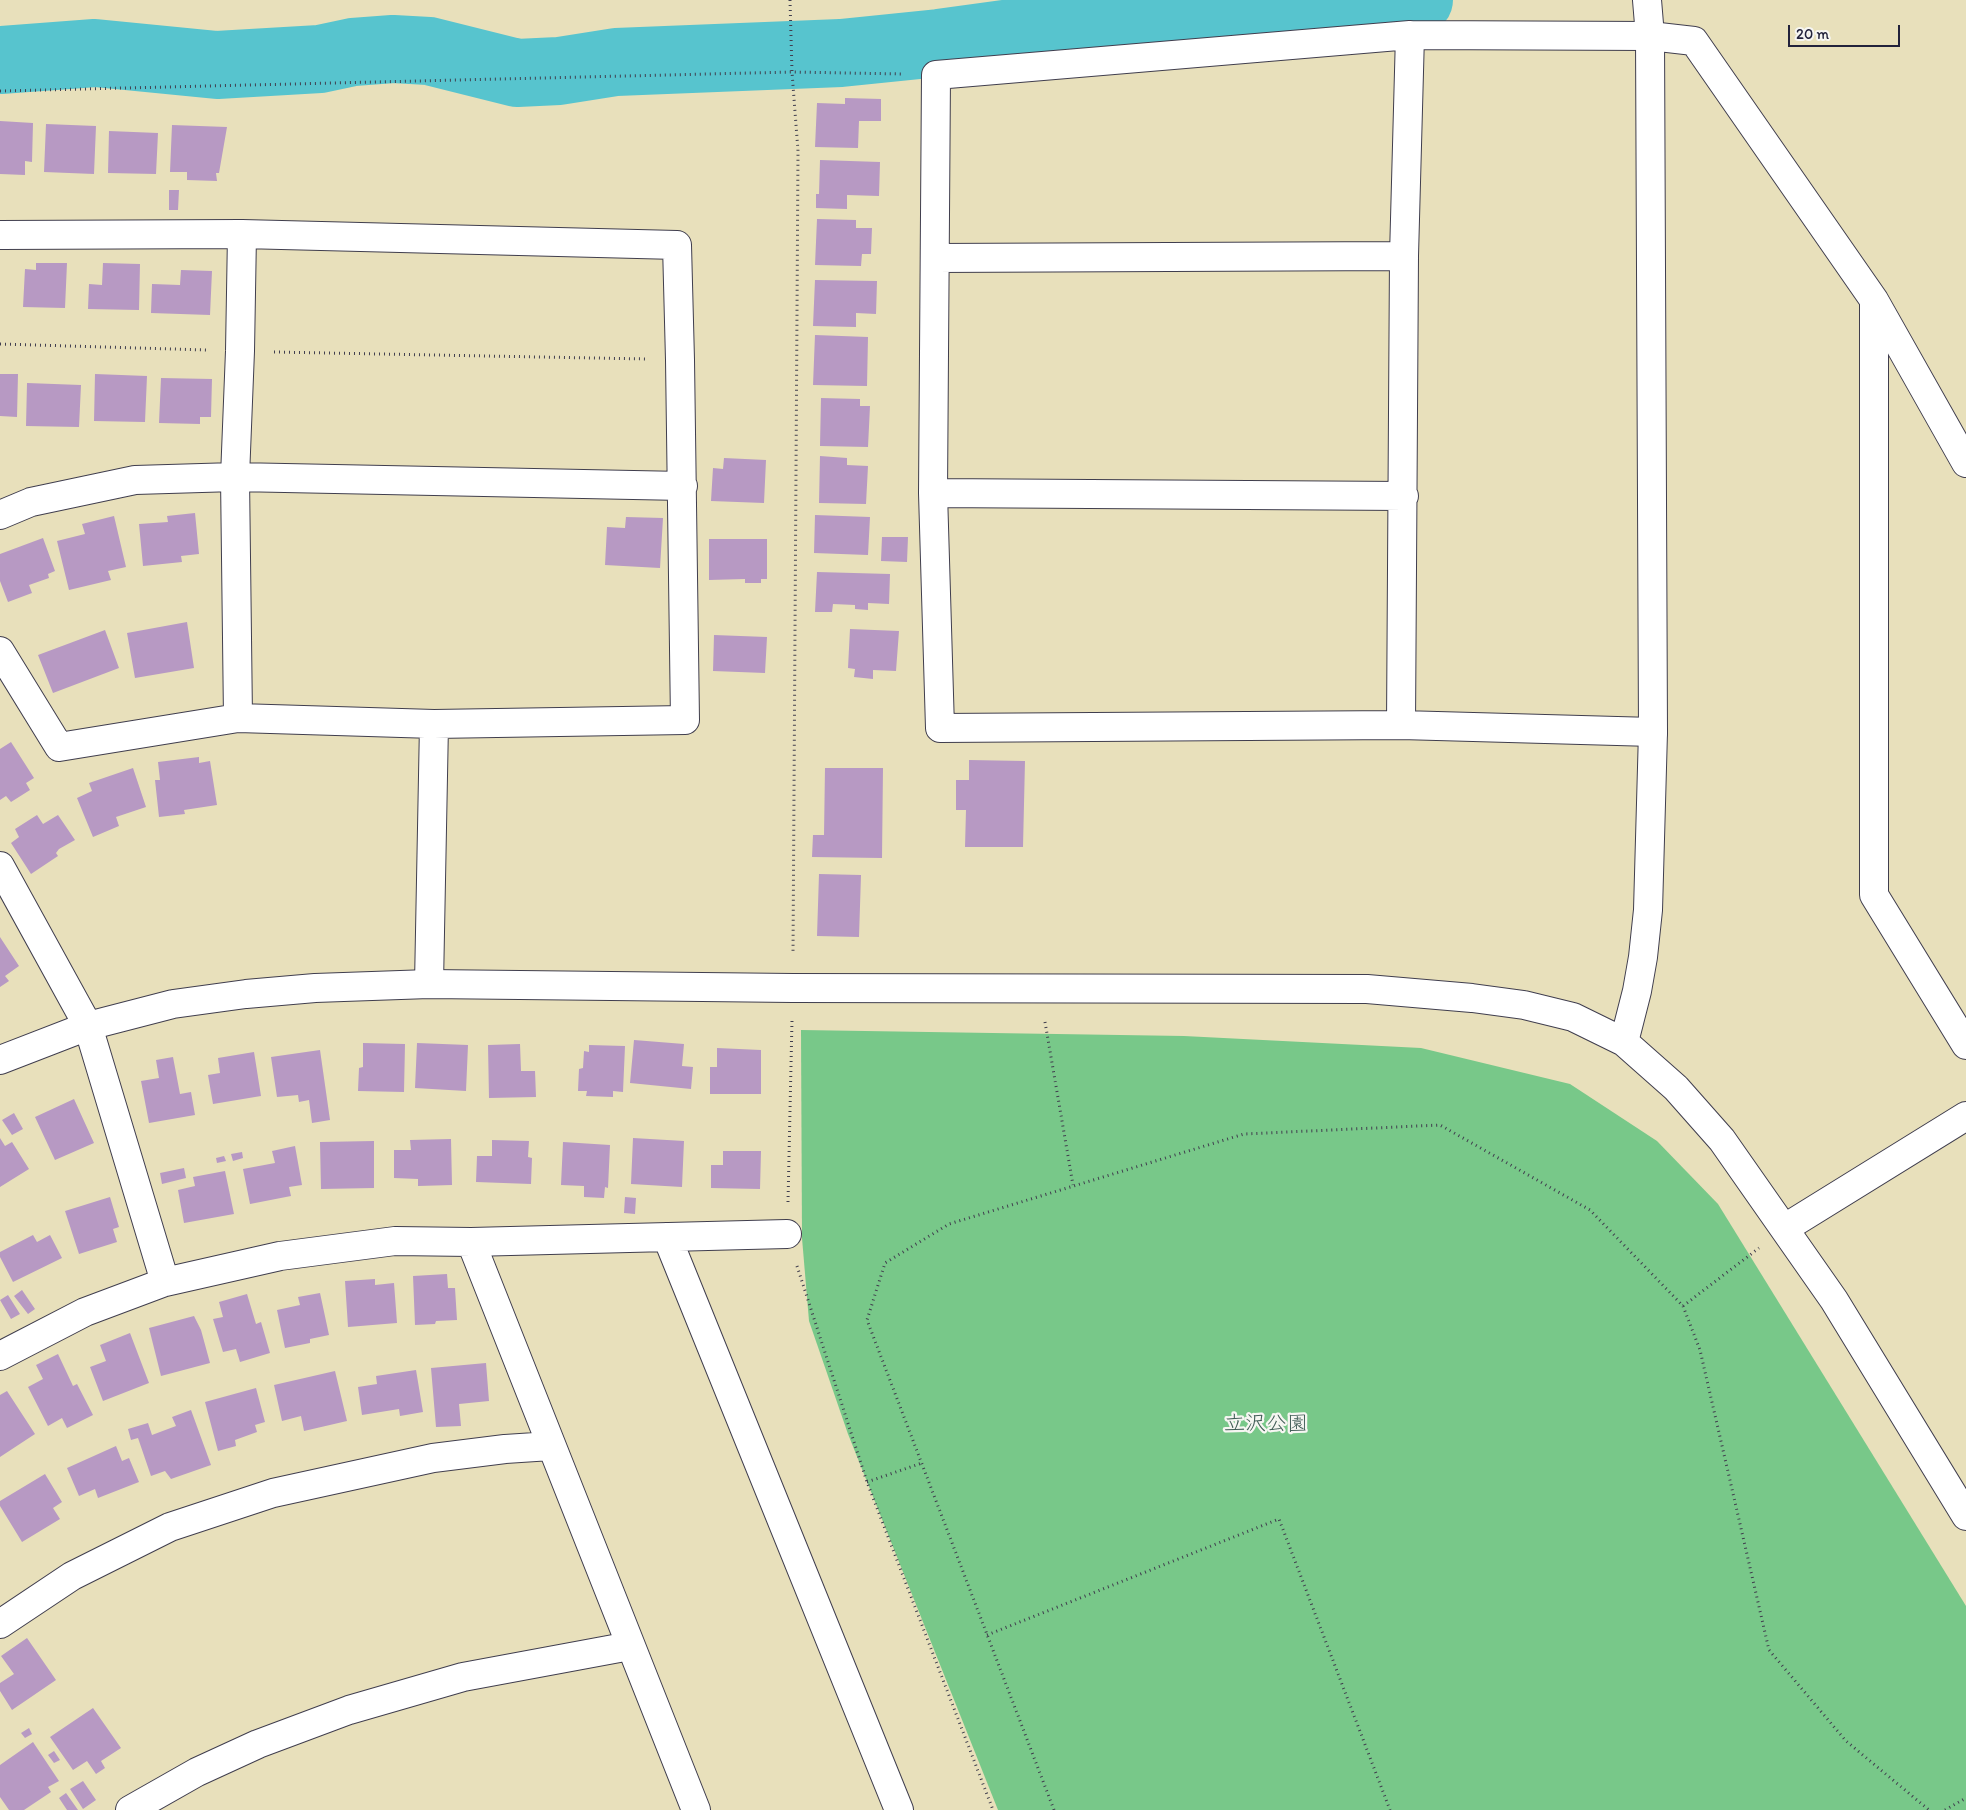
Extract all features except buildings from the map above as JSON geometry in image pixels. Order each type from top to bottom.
[{"type":"street","points":[[1624,1042],[1644,957],[1648,910],[1652,732],[1650,36],[1647,0]]},
{"type":"street","points":[[1400,725],[1404,496],[1404,256],[1410,35]]},
{"type":"street","points":[[1652,732],[1400,725],[940,728],[933,493],[936,75],[1410,35],[1650,36],[1694,41],[1874,300],[1966,463]]},
{"type":"street","points":[[0,235],[242,234],[676,245],[683,486],[685,720],[434,724],[238,718],[59,748],[0,651]]},
{"type":"street","points":[[238,718],[235,477],[242,234]]},
{"type":"street","points":[[936,258],[1404,256]]},
{"type":"street","points":[[1874,300],[1874,895],[1966,1045]]},
{"type":"street","points":[[0,515],[31,502],[135,480],[235,477],[683,486]]},
{"type":"street","points":[[933,493],[1404,496]]},
{"type":"street","points":[[429,984],[434,724]]},
{"type":"street","points":[[0,866],[88,1026],[165,1282]]},
{"type":"street","points":[[0,1060],[88,1026],[173,1004],[246,994],[315,988],[429,984],[793,988],[1367,989],[1524,1004],[1573,1017],[1624,1042],[1676,1088],[1722,1140],[1834,1300],[1966,1516]]},
{"type":"street","points":[[1785,1228],[1966,1116]]},
{"type":"street","points":[[0,1356],[85,1312],[165,1282],[280,1256],[395,1241],[471,1242],[787,1234]]},
{"type":"street","points":[[667,1236],[899,1810]]},
{"type":"street","points":[[471,1242],[696,1810]]},
{"type":"street","points":[[0,1624],[72,1576],[170,1526],[272,1493],[433,1458],[505,1449],[552,1446]]},
{"type":"street","points":[[130,1810],[198,1772],[258,1744],[350,1710],[463,1677],[630,1646]]},
{"type":"path","points":[[790,0],[792,72],[798,151],[793,988],[787,1234],[868,1482],[993,1810]]},
{"type":"path","points":[[0,91],[792,72],[936,75]]},
{"type":"path","points":[[0,344],[240,352],[680,360]]},
{"type":"path","points":[[1040,989],[1073,1186]]},
{"type":"path","points":[[1054,1810],[867,1320],[886,1264],[949,1224],[1244,1134],[1440,1125],[1590,1210],[1683,1306],[1700,1350],[1769,1650],[1846,1741],[1929,1810]]},
{"type":"path","points":[[1683,1306],[1785,1228]]},
{"type":"path","points":[[868,1482],[922,1463]]},
{"type":"path","points":[[987,1635],[1279,1519],[1390,1810]]},
{"type":"path","points":[[1946,1810],[1966,1798]]},
{"type":"green space","name":"立沢公園","points":[[801,1030],[1184,1036],[1421,1048],[1570,1084],[1657,1141],[1718,1204],[1966,1606],[1966,1810],[998,1810],[848,1434],[809,1321],[802,1238]]},
{"type":"waterway","points":[[0,60],[95,53],[217,65],[320,59],[353,52],[393,49],[429,51],[517,73],[559,71],[616,62],[841,53],[939,43],[1147,13],[1198,9],[1331,7],[1419,0]]}]
